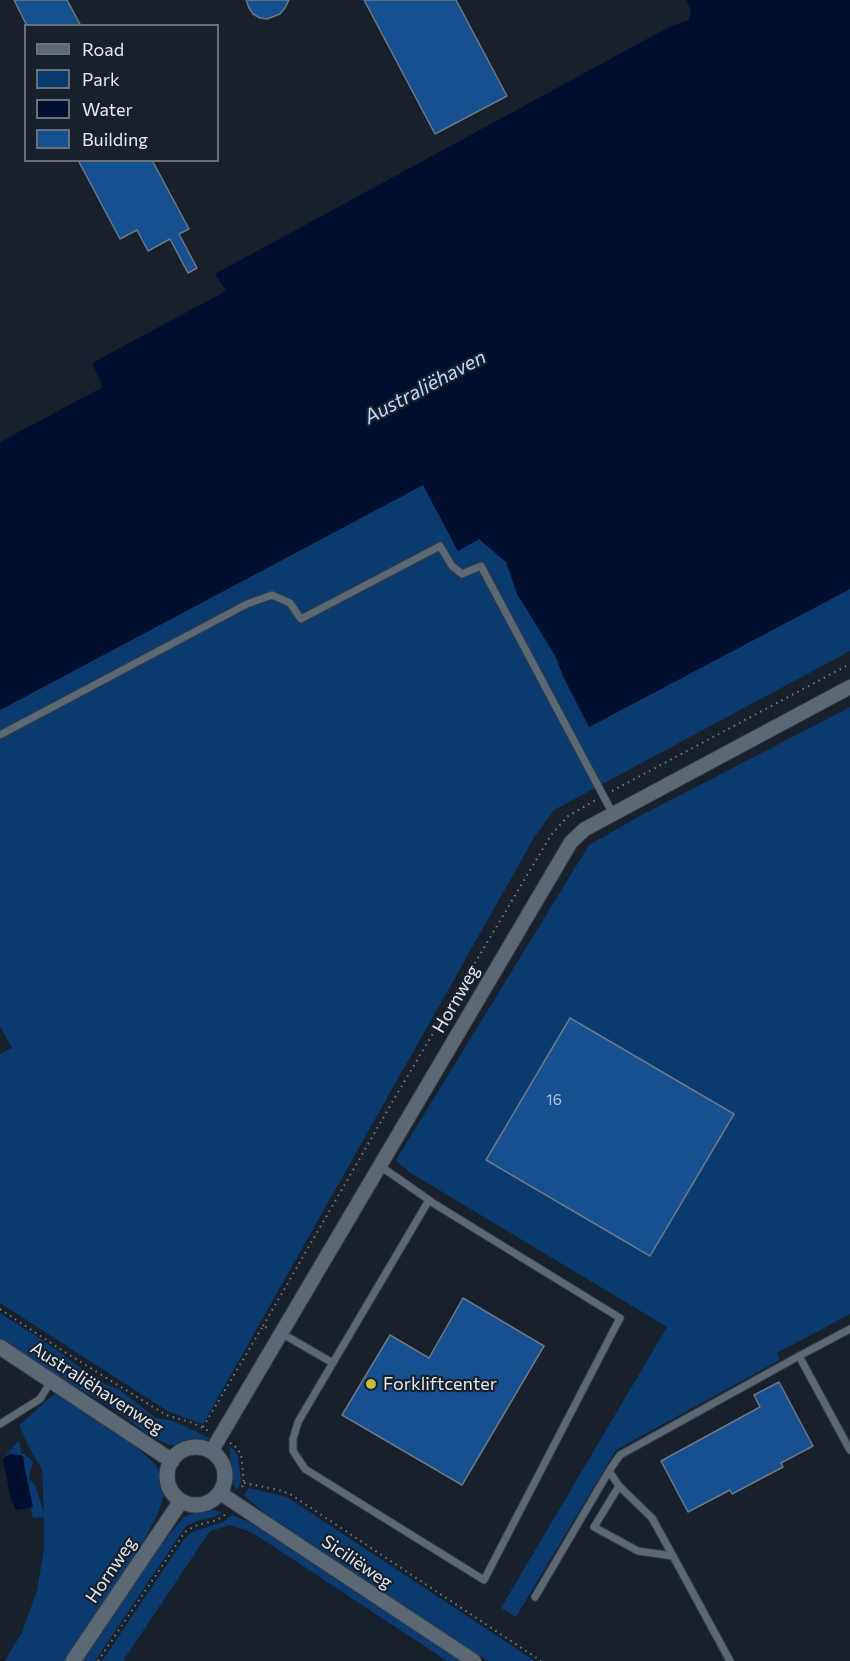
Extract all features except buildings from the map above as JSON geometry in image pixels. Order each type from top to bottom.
[{"type":"street","name":"Hornweg","points":[[212,1452],[571,842],[585,829],[850,687]]},
{"type":"street","name":"Australiëhavenweg","points":[[0,1347],[172,1461]]},
{"type":"street","points":[[203,1448],[212,1452],[219,1458],[225,1475],[220,1492],[207,1503],[198,1505],[181,1501],[174,1495],[167,1479],[172,1461],[185,1449],[203,1448]]},
{"type":"street","name":"Siciliëweg","points":[[220,1492],[474,1661]]},
{"type":"street","name":"Hornweg","points":[[73,1661],[181,1501]]},
{"type":"lane","points":[[0,735],[247,604],[272,595],[290,603],[301,619],[440,546],[452,566],[462,574],[481,566],[613,814]]},
{"type":"lane","points":[[380,1166],[429,1200],[620,1318],[484,1580],[304,1469],[293,1451],[293,1439],[298,1422],[429,1200]]},
{"type":"lane","points":[[535,1597],[620,1455],[850,1329]]},
{"type":"lane","points":[[281,1333],[333,1363]]},
{"type":"lane","points":[[799,1356],[850,1450]]},
{"type":"lane","points":[[0,1424],[40,1399],[51,1381]]},
{"type":"lane","points":[[609,1471],[619,1486],[652,1518],[730,1661]]},
{"type":"lane","points":[[619,1486],[594,1527],[638,1551],[673,1556]]},
{"type":"path","points":[[0,1309],[166,1415],[203,1427],[234,1445],[241,1454],[244,1483],[234,1502],[225,1515],[217,1520],[195,1526],[185,1532],[98,1661]]},
{"type":"path","points":[[203,1427],[263,1326],[281,1333]]},
{"type":"path","points":[[244,1483],[290,1494],[541,1661]]},
{"type":"green space","points":[[423,485],[458,551],[479,539],[506,562],[531,616],[556,657],[589,727],[850,589],[850,651],[554,810],[535,836],[203,1424],[169,1412],[0,1303],[0,1054],[12,1048],[0,1026],[0,710]]},
{"type":"green space","points":[[850,707],[850,1314],[777,1353],[780,1360],[616,1450],[516,1617],[501,1608],[667,1327],[409,1172],[396,1160],[589,845]]},
{"type":"green space","points":[[0,1313],[44,1341],[99,1381],[120,1390],[156,1418],[185,1426],[211,1439],[170,1445],[153,1438],[114,1409],[45,1369],[0,1338]]},
{"type":"green space","points":[[55,1393],[133,1444],[156,1465],[164,1495],[157,1516],[144,1540],[66,1661],[5,1661],[22,1632],[37,1591],[44,1549],[44,1517],[33,1518],[26,1487],[24,1457],[6,1455],[19,1440],[21,1452],[33,1461],[29,1479],[35,1485],[44,1513],[42,1470],[19,1425]]},
{"type":"green space","points":[[230,1447],[238,1456],[241,1482],[237,1490],[233,1483]]},
{"type":"green space","points":[[249,1488],[287,1497],[535,1661],[488,1661],[265,1513],[244,1496]]},
{"type":"green space","points":[[212,1510],[222,1512],[215,1517],[186,1526],[95,1661],[83,1661],[160,1545],[184,1517]]},
{"type":"green space","points":[[232,1515],[254,1524],[461,1661],[447,1661],[253,1533],[230,1525],[210,1531],[123,1661],[102,1661],[184,1539],[192,1532],[223,1522]]},
{"type":"water","name":"Australiëhaven","points":[[686,0],[850,0],[850,589],[589,727],[556,657],[517,594],[506,562],[479,539],[458,551],[423,485],[0,710],[0,442],[103,387],[92,363],[226,291],[215,274],[671,26],[689,20],[691,10]]},
{"type":"water","points":[[10,1454],[22,1455],[33,1507],[16,1510],[10,1496],[3,1459]]},
{"type":"place","name":"Forkliftcenter","points":[[371,1384]]}]
